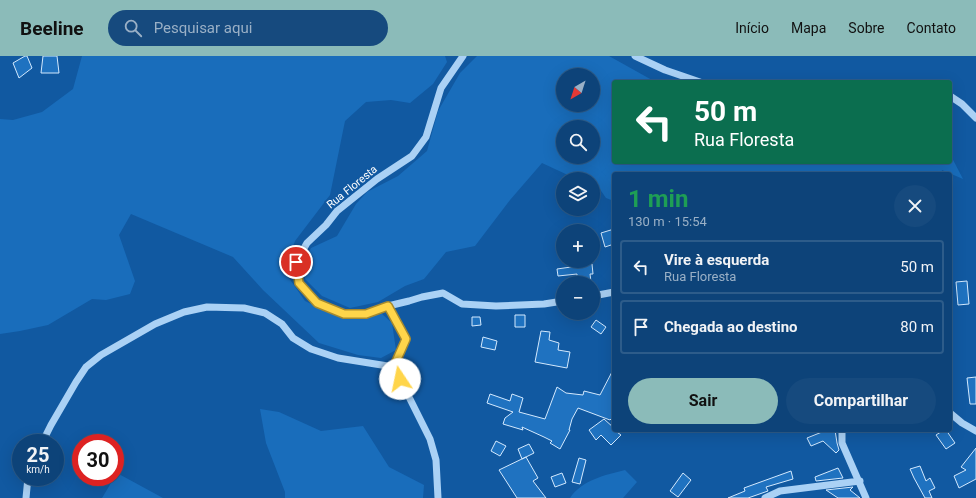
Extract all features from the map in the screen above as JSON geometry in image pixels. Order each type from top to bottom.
[{"type":"street","name":"Rua Floresta","points":[[463,56],[441,88],[426,137],[412,156],[377,179],[337,211],[326,225],[307,243],[296,262],[299,283],[317,303],[344,314],[366,314],[388,306],[443,293],[462,304],[496,306],[556,302]]},
{"type":"street","points":[[635,56],[666,70],[694,80]]},
{"type":"street","points":[[952,97],[962,104],[976,118]]},
{"type":"street","points":[[600,295],[612,292]]},
{"type":"street","points":[[388,306],[406,339],[394,366]]},
{"type":"street","points":[[46,434],[86,367],[101,355],[155,324],[184,312],[207,307],[244,308],[265,313],[282,324],[293,338],[312,349],[338,358],[394,366]]},
{"type":"street","points":[[394,366],[430,439],[436,460],[438,498]]},
{"type":"street","points":[[952,415],[962,423],[976,431]]},
{"type":"street","points":[[842,432],[842,443],[860,481],[866,498]]},
{"type":"street","points":[[765,498],[780,490],[860,481]]},
{"type":"street","points":[[26,498],[27,486]]},
{"type":"shaded area","points":[[82,56],[445,56],[447,62],[433,84],[410,103],[391,100],[366,102],[345,121],[330,195],[295,241],[284,271],[305,301],[343,319],[382,314],[392,323],[396,350],[381,358],[358,355],[319,343],[263,290],[233,257],[131,214],[119,235],[135,281],[130,294],[106,300],[92,299],[48,325],[0,334],[0,119],[13,120],[42,112],[73,89]]},
{"type":"shaded area","points":[[477,56],[609,56],[652,80],[612,80],[612,164],[952,164],[952,158],[963,179],[952,174],[952,172],[942,170],[942,172],[612,172],[612,200],[606,198],[600,189],[600,172],[561,172],[542,163],[510,200],[475,246],[446,252],[424,279],[405,286],[378,302],[350,308],[322,296],[305,279],[303,262],[311,248],[337,236],[356,204],[367,192],[398,176],[427,151],[438,111],[460,73]]},
{"type":"shaded area","points":[[260,409],[279,412],[321,431],[363,426],[389,467],[424,485],[423,498],[285,498],[285,492],[266,443]]},
{"type":"shaded area","points":[[625,470],[637,482],[623,498],[570,498],[581,487],[594,479]]},
{"type":"shaded area","points":[[124,477],[163,498],[102,498],[109,486],[124,486]]},
{"type":"building","points":[[27,56],[32,68],[19,78],[13,63]]},
{"type":"building","points":[[43,56],[57,56],[59,73],[41,73]]},
{"type":"building","points":[[612,230],[612,245],[605,247],[601,233]]},
{"type":"building","points":[[592,268],[593,274],[590,274],[590,276],[577,276],[577,274],[558,276],[557,269]]},
{"type":"building","points":[[967,281],[969,304],[958,305],[956,282]]},
{"type":"building","points":[[515,315],[525,315],[525,327],[515,327]]},
{"type":"building","points":[[472,317],[480,317],[481,325],[472,326]]},
{"type":"building","points":[[596,320],[606,327],[601,334],[591,327]]},
{"type":"building","points":[[541,331],[550,332],[549,340],[559,343],[558,350],[570,352],[567,368],[535,362]]},
{"type":"building","points":[[483,337],[497,341],[495,350],[481,347]]},
{"type":"building","points":[[612,372],[612,418],[610,420],[578,408],[572,419],[570,430],[560,449],[550,443],[552,441],[522,427],[523,430],[503,424],[505,418],[513,412],[487,403],[490,394],[510,401],[512,394],[523,398],[519,412],[545,419],[557,387],[566,393],[583,395],[584,391],[600,395]]},
{"type":"building","points":[[976,377],[976,404],[970,404],[967,378]]},
{"type":"building","points":[[604,419],[612,426],[612,432],[617,432],[621,435],[611,445],[601,435],[596,440],[589,430]]},
{"type":"building","points":[[822,432],[835,432],[839,450],[836,453],[823,441],[811,446],[807,438]]},
{"type":"building","points":[[941,432],[947,432],[955,443],[946,449],[936,435]]},
{"type":"building","points":[[496,441],[506,446],[500,456],[491,451]]},
{"type":"building","points":[[529,444],[534,453],[522,459],[518,449]]},
{"type":"building","points":[[976,448],[976,479],[959,488],[954,476],[966,470],[961,467]]},
{"type":"building","points":[[526,457],[538,478],[533,481],[546,498],[517,498],[499,470]]},
{"type":"building","points":[[579,458],[586,460],[580,484],[572,482]]},
{"type":"building","points":[[920,466],[926,481],[930,478],[935,488],[929,491],[932,498],[925,498],[910,469]]},
{"type":"building","points":[[838,468],[843,478],[816,481],[815,477]]},
{"type":"building","points":[[791,471],[793,479],[766,487],[768,491],[748,498],[728,498],[745,491],[744,488]]},
{"type":"building","points":[[562,473],[566,483],[555,487],[551,477]]},
{"type":"building","points":[[683,473],[691,480],[678,497],[670,491]]},
{"type":"building","points":[[853,487],[850,490],[860,498],[838,498],[826,490]]},
{"type":"route","points":[[296,262],[299,283],[317,303],[344,314],[366,314],[388,306],[406,339],[394,366],[400,379]]}]
